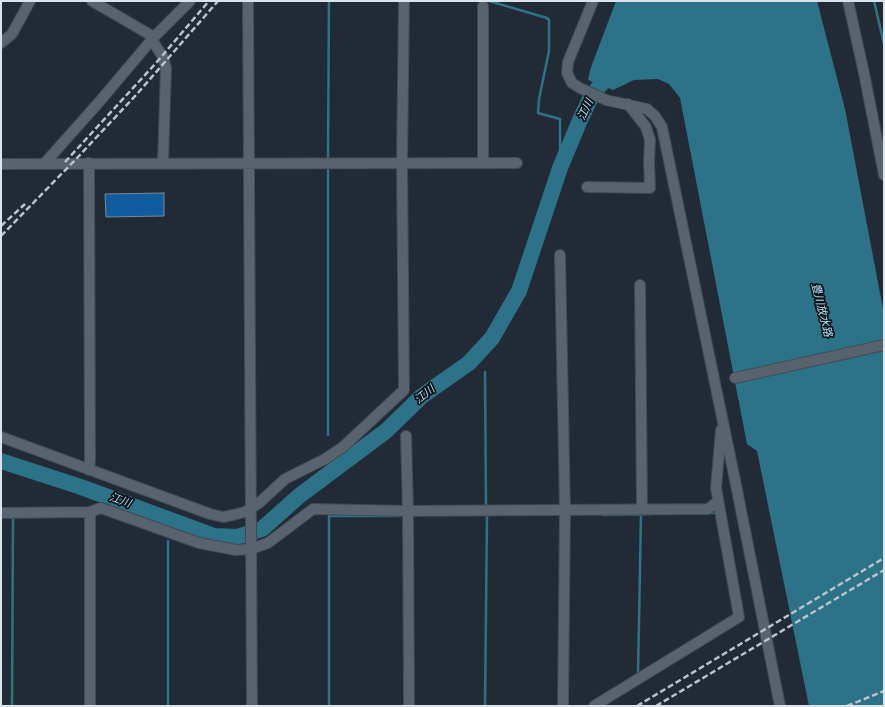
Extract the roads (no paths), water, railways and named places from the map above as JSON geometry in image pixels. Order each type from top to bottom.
[{"type":"street","points":[[1,42],[12,34],[30,1]]},
{"type":"street","points":[[92,1],[153,38],[163,57],[166,68],[163,163]]},
{"type":"street","points":[[44,164],[153,38],[190,1]]},
{"type":"street","points":[[248,1],[252,706]]},
{"type":"street","points":[[1,436],[89,470],[210,514],[223,517],[251,511],[285,479],[325,459],[343,447],[404,390],[402,163],[404,1]]},
{"type":"street","points":[[593,1],[568,62],[567,73],[572,83],[606,100],[647,109],[655,116],[662,128],[780,706]]},
{"type":"street","points":[[848,1],[884,175]]},
{"type":"street","points":[[483,6],[483,163]]},
{"type":"street","points":[[587,187],[650,188],[648,162],[650,140],[646,127],[628,104]]},
{"type":"street","points":[[89,163],[89,470]]},
{"type":"street","points":[[1,164],[517,163]]},
{"type":"street","points":[[560,255],[565,510],[563,706]]},
{"type":"street","points":[[640,285],[642,509]]},
{"type":"street","points":[[735,378],[884,346]]},
{"type":"street","points":[[594,706],[739,617],[717,502],[716,488],[722,420]]},
{"type":"street","points":[[406,436],[409,706]]},
{"type":"street","points":[[1,513],[90,512],[101,508],[199,543],[236,550],[268,543],[313,509],[408,511],[708,509],[717,502]]},
{"type":"street","points":[[90,512],[90,706]]},
{"type":"water","name":"豊川放水路","points":[[616,1],[817,1],[845,109],[884,314],[884,706],[809,706],[757,451],[747,444],[680,98],[669,84],[658,79],[634,80],[613,90],[588,80],[590,70]]},
{"type":"waterway","points":[[328,157],[329,1]]},
{"type":"waterway","points":[[489,1],[547,18],[549,20],[549,51],[539,99],[538,113],[560,119],[560,168]]},
{"type":"waterway","points":[[874,1],[884,44]]},
{"type":"waterway","name":"江川","points":[[1,461],[81,487],[214,536],[237,537],[262,529],[299,496],[386,431],[422,396],[469,363],[492,338],[519,291],[560,168],[580,120],[589,101],[600,85],[616,69]]},
{"type":"waterway","points":[[328,166],[328,435]]},
{"type":"waterway","points":[[485,372],[486,507]]},
{"type":"waterway","points":[[707,513],[714,513]]},
{"type":"waterway","points":[[603,515],[652,514]]},
{"type":"waterway","points":[[485,706],[487,515]]},
{"type":"waterway","points":[[638,674],[641,515]]},
{"type":"waterway","points":[[329,706],[329,516],[399,516]]},
{"type":"waterway","points":[[12,706],[13,518]]},
{"type":"waterway","points":[[168,541],[168,706]]},
{"type":"railway","points":[[65,162],[156,63],[209,1]]},
{"type":"railway","points":[[1,236],[137,94],[218,1]]},
{"type":"railway","points":[[1,226],[25,204]]},
{"type":"railway","points":[[637,706],[884,558]]},
{"type":"railway","points":[[656,706],[884,570]]},
{"type":"railway","points":[[847,706],[884,691]]}]
